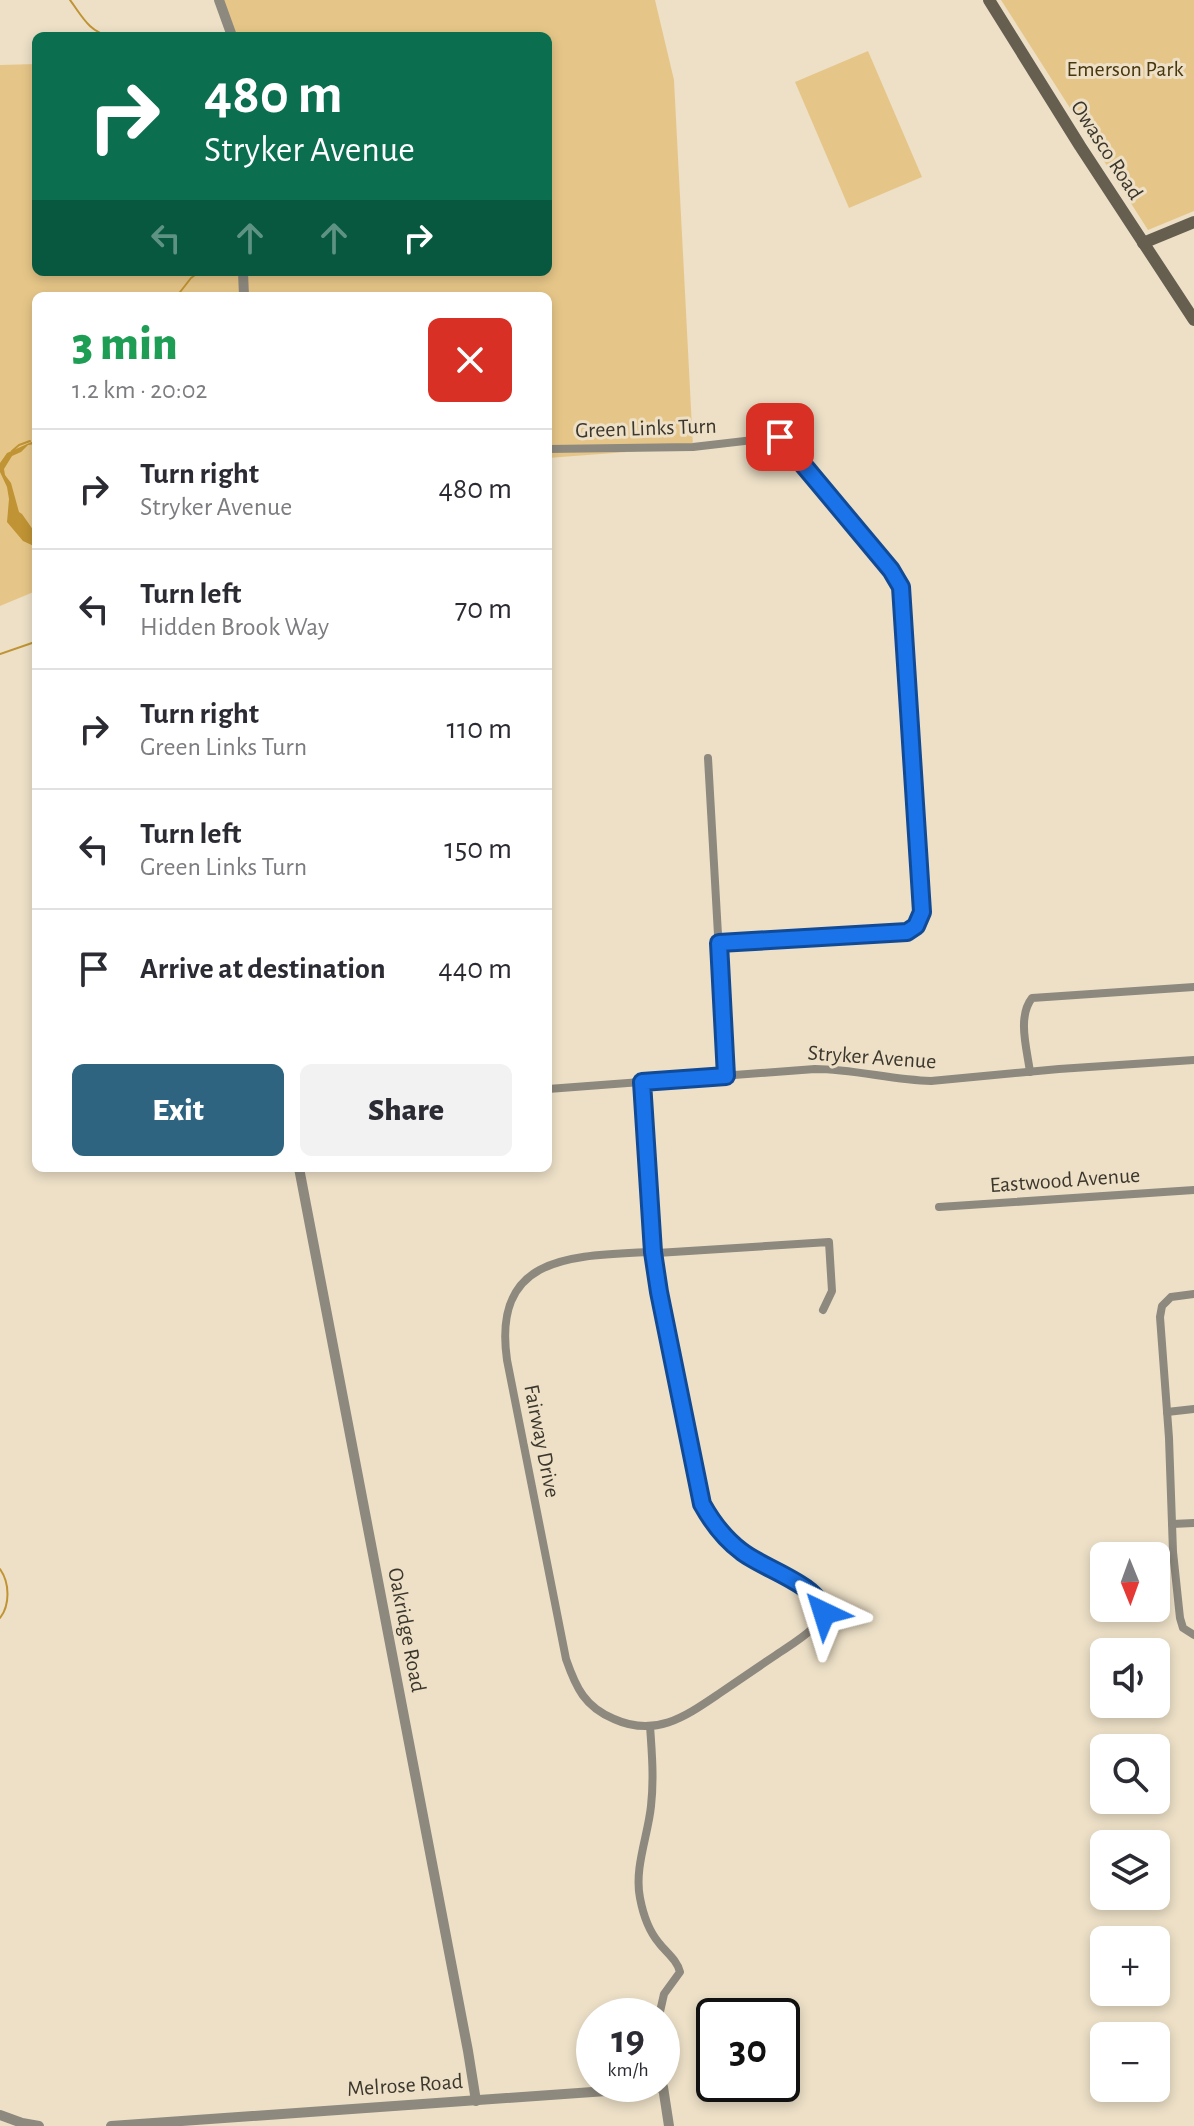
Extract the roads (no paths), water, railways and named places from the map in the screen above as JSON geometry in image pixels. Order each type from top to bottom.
[{"type":"main road","name":"Owasco Road","points":[[989,0],[1194,320]]},
{"type":"main road","points":[[1143,243],[1194,222]]},
{"type":"street","points":[[219,0],[231,32]]},
{"type":"street","name":"Green Links Turn","points":[[552,449],[693,447],[780,437],[891,570],[901,587],[922,912],[916,926],[907,932],[719,943]]},
{"type":"street","points":[[708,758],[726,1076]]},
{"type":"street","points":[[1030,1072],[1024,1022],[1025,1011],[1032,998],[1194,987]]},
{"type":"street","name":"Stryker Avenue","points":[[552,1089],[834,1069],[911,1081],[931,1081],[1194,1060]]},
{"type":"street","points":[[642,1082],[653,1252],[702,1504],[710,1519],[742,1552],[808,1590],[822,1604],[824,1613],[821,1620],[776,1655],[686,1715],[673,1722],[650,1726],[652,1804],[639,1877],[640,1898],[651,1932],[680,1968],[663,1998]]},
{"type":"street","name":"Oakridge Road","points":[[300,1172],[476,2101]]},
{"type":"street","name":"Eastwood Avenue","points":[[939,1207],[1194,1190]]},
{"type":"street","name":"Fairway Drive","points":[[650,1726],[634,1726],[605,1715],[584,1699],[574,1683],[566,1659],[507,1360],[506,1315],[515,1293],[524,1281],[540,1269],[563,1259],[829,1242],[832,1291],[823,1310]]},
{"type":"street","points":[[1193,1294],[1171,1297],[1160,1311],[1180,1618],[1186,1632],[1194,1635]]},
{"type":"street","points":[[1167,1412],[1194,1409]]},
{"type":"street","points":[[1172,1524],[1194,1523]]},
{"type":"street","name":"Melrose Road","points":[[111,2126],[576,2091]]},
{"type":"street","name":"Melrose Road","points":[[665,2102],[669,2126]]},
{"type":"street","points":[[0,2115],[39,2126]]},
{"type":"waterway","points":[[70,0],[91,27],[100,32]]},
{"type":"waterway","points":[[180,292],[194,276]]},
{"type":"waterway","points":[[12,451],[30,441]]},
{"type":"waterway","points":[[0,654],[32,643]]},
{"type":"waterway","points":[[0,1569],[8,1594],[0,1618]]},
{"type":"park label","name":"Emerson Park","points":[[1125,69]]}]
